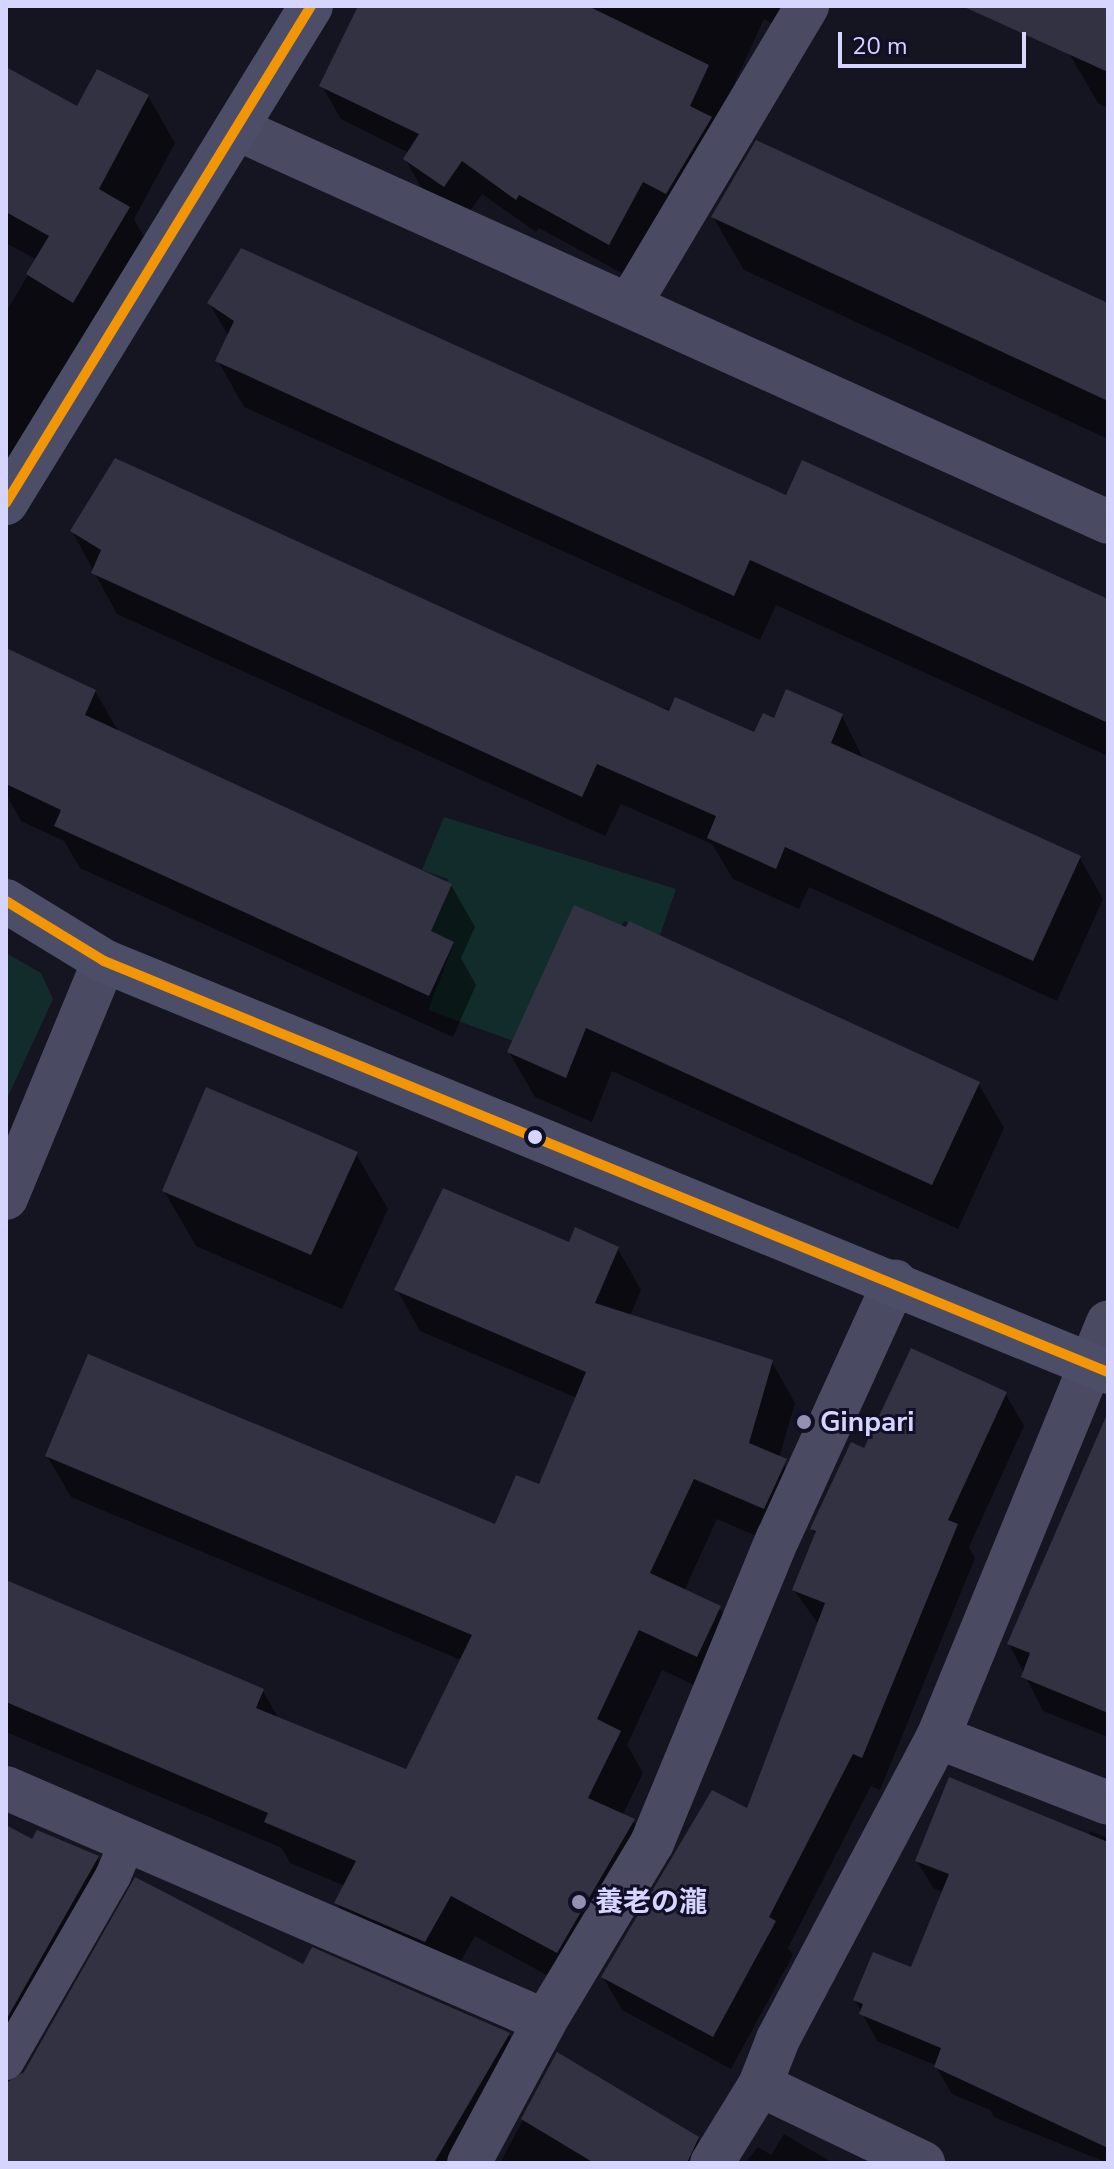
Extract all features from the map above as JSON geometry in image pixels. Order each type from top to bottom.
[{"type":"street","points":[[6,503],[240,130],[311,6]]},
{"type":"street","points":[[629,305],[807,6]]},
{"type":"street","points":[[240,130],[1108,522]]},
{"type":"street","points":[[6,901],[104,961],[895,1281],[1099,1368]]},
{"type":"street","points":[[6,1198],[104,961]]},
{"type":"street","points":[[469,2163],[545,2021],[652,1843],[778,1538],[895,1281]]},
{"type":"street","points":[[712,2163],[760,2085],[778,2039],[938,1737],[1099,1368],[1108,1322]]},
{"type":"street","points":[[938,1737],[1108,1803]]},
{"type":"street","points":[[6,1788],[545,2021]]},
{"type":"street","points":[[760,2085],[923,2163]]},
{"type":"lane","points":[[6,2062],[113,1876],[128,1840]]},
{"type":"green space","points":[[444,817],[676,889],[660,935],[624,921],[600,975],[538,1050],[428,1010],[454,943],[430,932],[448,879],[422,870]]},
{"type":"green space","points":[[6,953],[41,973],[53,999],[6,1101]]},
{"type":"building","points":[[358,6],[588,6],[709,65],[690,106],[712,117],[666,194],[643,182],[609,245],[519,195],[516,200],[462,161],[444,187],[403,159],[419,134],[319,86]]},
{"type":"building","points":[[962,6],[1108,6],[1108,72]]},
{"type":"building","points":[[6,67],[77,106],[97,69],[149,95],[99,189],[130,207],[73,303],[26,274],[49,236],[6,212]]},
{"type":"building","points":[[756,140],[1108,303],[1108,401],[711,217]]},
{"type":"building","points":[[241,248],[786,495],[802,460],[1108,599],[1108,723],[750,560],[734,596],[215,361],[234,321],[207,303]]},
{"type":"building","points":[[115,458],[669,711],[675,697],[754,732],[763,713],[774,718],[786,689],[843,714],[831,743],[1081,856],[1033,961],[785,847],[776,869],[707,838],[716,816],[597,764],[582,797],[91,573],[101,550],[70,531]]},
{"type":"building","points":[[6,648],[96,690],[85,715],[452,884],[431,931],[454,942],[429,996],[54,826],[61,810],[6,784]]},
{"type":"building","points":[[574,905],[626,927],[629,921],[980,1082],[932,1185],[586,1028],[566,1078],[507,1052]]},
{"type":"building","points":[[206,1087],[358,1152],[311,1255],[162,1191]]},
{"type":"building","points":[[443,1188],[569,1242],[575,1227],[619,1247],[595,1303],[773,1360],[749,1443],[787,1459],[764,1509],[694,1479],[650,1573],[721,1606],[697,1657],[639,1630],[597,1719],[621,1731],[588,1798],[635,1819],[557,1953],[451,1896],[425,1942],[334,1903],[356,1861],[264,1822],[268,1813],[6,1702],[6,1580],[264,1689],[256,1708],[406,1769],[472,1635],[45,1456],[88,1354],[495,1524],[516,1475],[539,1484],[586,1372],[394,1290]]},
{"type":"building","points":[[911,1348],[1007,1392],[948,1520],[958,1524],[862,1758],[853,1754],[769,1917],[776,1921],[713,2037],[601,1977],[712,1790],[747,1808],[825,1603],[792,1590],[816,1531],[810,1529],[851,1442],[864,1448]]},
{"type":"building","points":[[1108,1412],[1108,1713],[1021,1677],[1030,1653],[1007,1644]]},
{"type":"building","points":[[949,1777],[1108,1842],[1108,2148],[934,2067],[941,2048],[859,2014],[863,2004],[853,2000],[873,1952],[911,1967],[949,1874],[915,1861]]},
{"type":"building","points":[[6,1825],[32,1839],[37,1830],[99,1856],[6,2020]]},
{"type":"building","points":[[135,1877],[303,1964],[312,1947],[510,2033],[434,2163],[6,2163],[6,2083],[24,2072]]},
{"type":"building","points":[[557,2052],[699,2137],[687,2163],[594,2163],[521,2119]]},
{"type":"transit line","points":[[6,503],[311,6]]},
{"type":"transit line","points":[[6,901],[104,961],[1108,1372]]},
{"type":"place","name":"Ginpari","points":[[804,1422]]},
{"type":"place","name":"養老の瀧","points":[[579,1902]]}]
